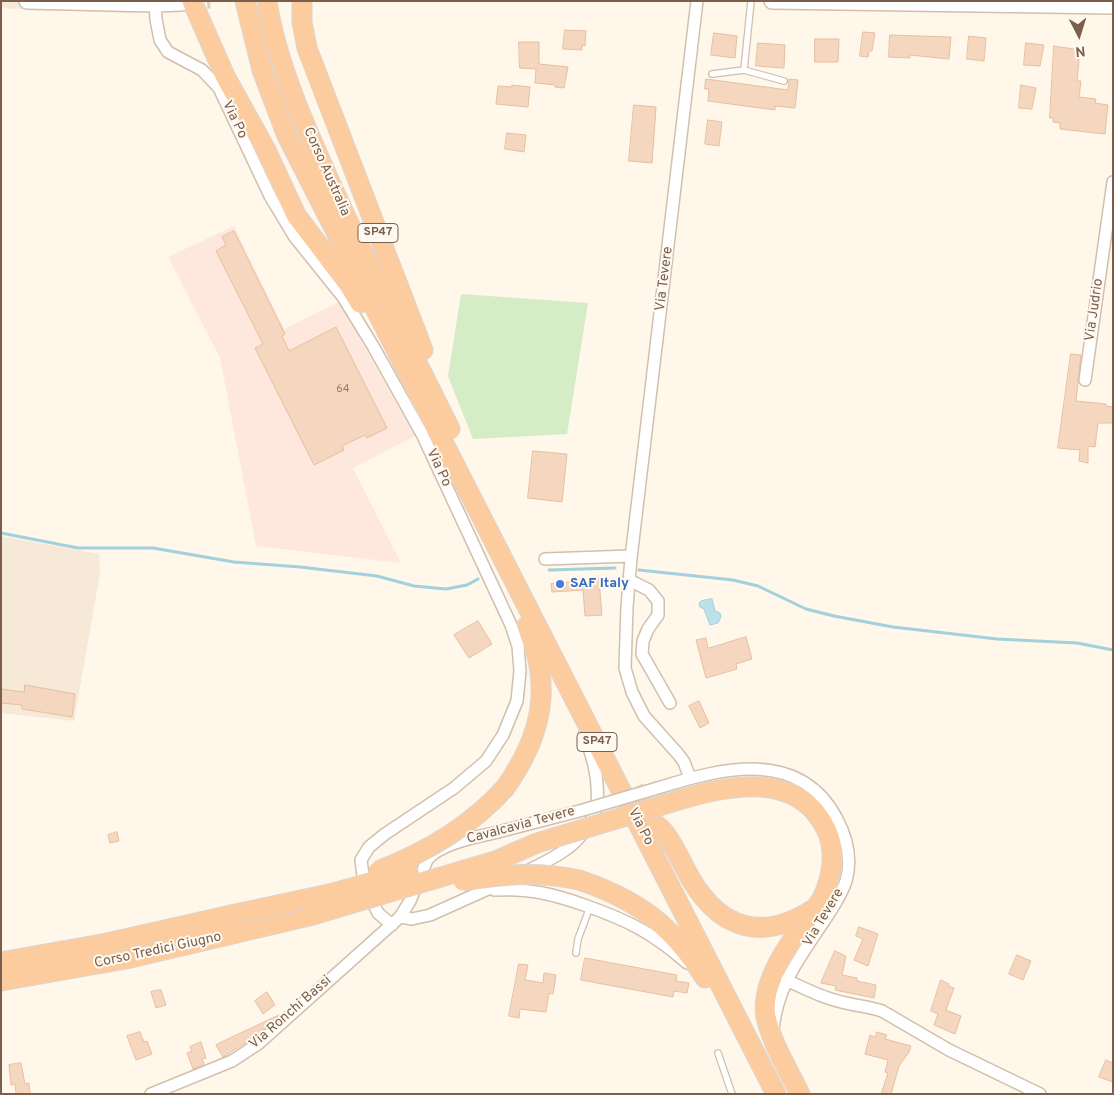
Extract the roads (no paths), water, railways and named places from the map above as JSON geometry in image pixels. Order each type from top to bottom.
[{"type":"highway","name":"SP47","points":[[206,1],[265,148]]},
{"type":"highway","name":"SP47","points":[[302,1],[302,22],[307,48],[407,308],[456,443]]},
{"type":"highway","name":"SP47","points":[[187,2],[265,148],[296,215],[349,285],[421,401]]},
{"type":"highway","name":"Corso Australia","points":[[246,6],[262,70],[288,136],[421,401]]},
{"type":"highway","name":"Corso Australia","points":[[268,8],[291,87],[307,129],[339,202],[456,443]]},
{"type":"highway","name":"Via Po","points":[[421,401],[571,690],[773,1088]]},
{"type":"highway","name":"Via Po","points":[[456,443],[634,788]]},
{"type":"highway","points":[[230,916],[350,881],[407,858],[443,840],[472,820],[505,788],[528,751],[536,731],[541,696],[539,666],[532,638],[477,508]]},
{"type":"highway","points":[[230,916],[329,894],[495,849],[535,843],[715,791],[756,786],[778,789],[804,801],[813,810],[830,838],[832,853],[830,876],[824,894],[777,965],[770,981],[766,998],[766,1014],[773,1037],[800,1094]]},
{"type":"highway","name":"Via Po","points":[[791,1094],[651,821],[664,832],[700,893],[711,906],[730,920],[752,927],[775,926],[789,923],[815,908]]},
{"type":"highway","points":[[313,915],[498,860],[535,843]]},
{"type":"highway","points":[[313,915],[456,882],[494,876],[538,873],[579,880],[613,892],[650,914],[690,955],[773,1088]]},
{"type":"highway","name":"Corso Tredici Giugno","points":[[1,981],[126,959],[313,915]]},
{"type":"highway","name":"Corso Tredici Giugno","points":[[1,962],[107,943],[230,916]]},
{"type":"street","points":[[26,1],[155,4],[187,2]]},
{"type":"street","name":"Via Tevere","points":[[697,1],[631,556],[625,668],[632,692],[644,716],[684,762],[690,778],[738,769],[774,771],[790,775],[814,788],[834,812],[841,826],[848,853],[846,881],[839,898],[786,980],[779,998],[773,1037]]},
{"type":"street","points":[[772,1],[1113,6]]},
{"type":"street","name":"Via Po","points":[[155,4],[160,40],[168,52],[202,70],[219,88],[270,196],[294,236],[343,297],[378,354],[422,434],[511,624],[518,646],[520,671],[516,701],[503,735],[486,761],[454,788],[384,834],[369,846],[361,860],[364,884],[378,913],[396,921]]},
{"type":"street","name":"Via Judrio","points":[[1085,380],[1113,182]]},
{"type":"street","points":[[545,558],[631,556]]},
{"type":"street","points":[[629,580],[649,590],[658,601],[658,615],[648,629],[643,641],[642,654],[670,703]]},
{"type":"street","points":[[396,921],[430,915],[519,876],[566,850],[579,837],[591,821],[597,805],[596,778],[571,690]]},
{"type":"street","name":"Cavalcavia Tevere","points":[[396,921],[410,901],[427,860],[432,854],[448,846],[583,810],[690,778]]},
{"type":"street","points":[[484,890],[513,889],[537,891],[590,907],[648,932],[705,978]]},
{"type":"street","name":"Via Ronchi Bassi","points":[[151,1094],[232,1061],[258,1044],[396,921]]},
{"type":"street","points":[[786,980],[818,995],[882,1011],[949,1050],[1040,1094]]},
{"type":"lane","points":[[744,70],[751,1]]},
{"type":"lane","points":[[712,74],[744,70],[784,81]]},
{"type":"lane","points":[[576,953],[578,939],[590,907]]},
{"type":"lane","points":[[718,1053],[732,1094]]},
{"type":"water","points":[[712,599],[715,611],[720,613],[721,617],[718,623],[710,625],[704,609],[700,607],[699,603]]},
{"type":"waterway","points":[[1,533],[78,548],[153,548],[234,562],[377,576],[414,586],[446,589],[467,585],[478,579]]},
{"type":"waterway","points":[[549,570],[615,568]]},
{"type":"waterway","points":[[639,570],[733,580],[758,586],[806,609],[893,627],[997,639],[1077,643],[1113,650]]},
{"type":"tunnel","points":[[184,3],[210,1]]},
{"type":"tunnel","points":[[634,788],[651,821]]},
{"type":"place","name":"SAF Italy","points":[[560,584]]}]
